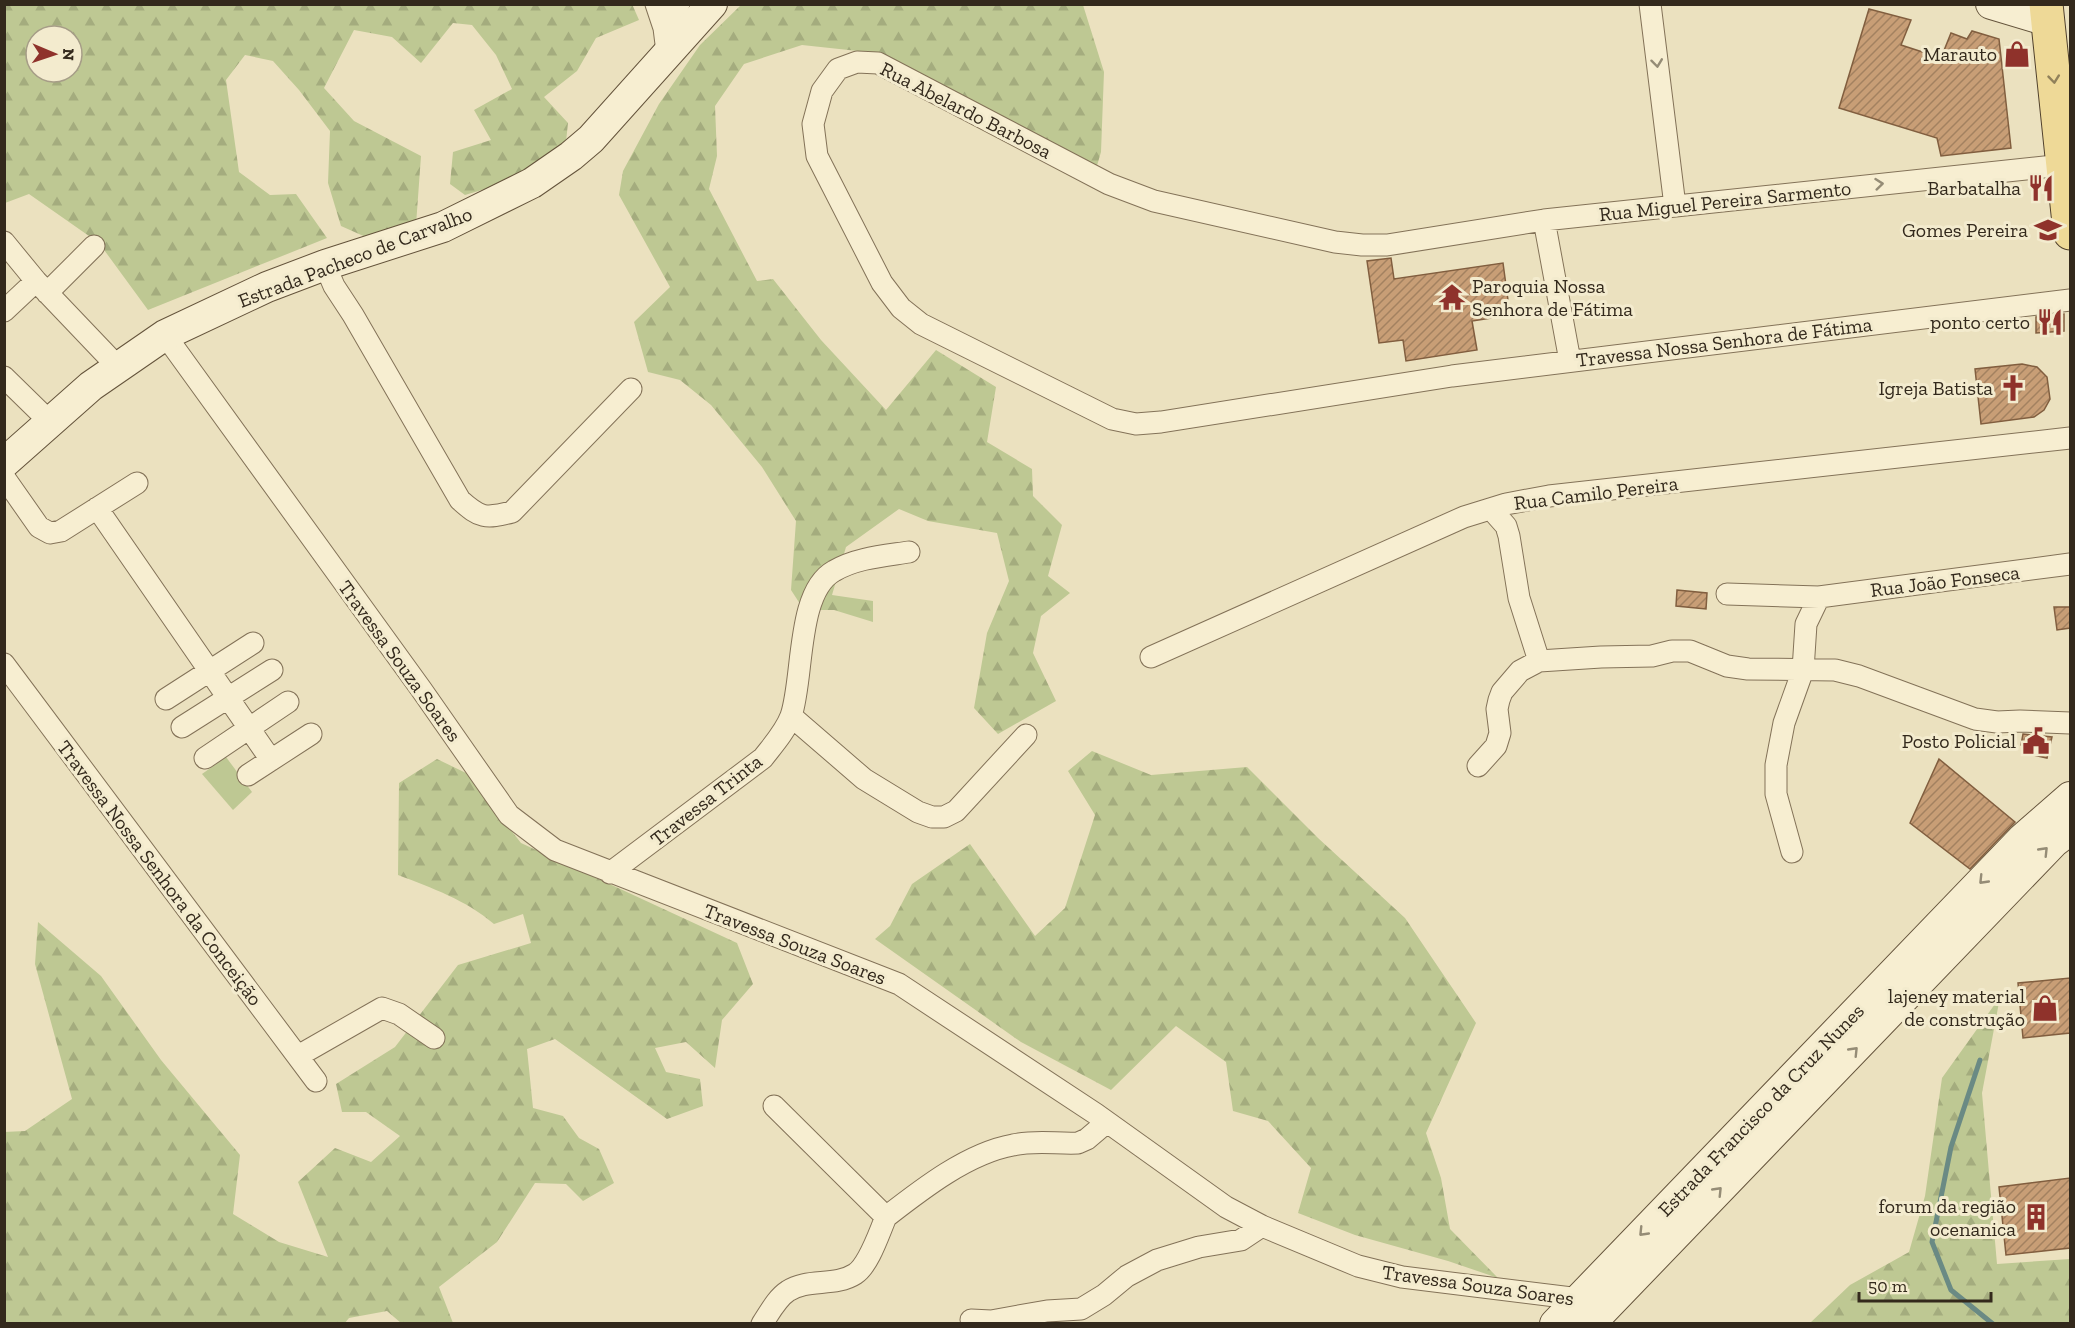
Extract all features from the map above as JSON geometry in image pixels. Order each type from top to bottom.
[{"type":"main road","name":"Estrada Pacheco de Carvalho","points":[[4,463],[49,421],[118,367],[165,335],[267,287],[325,265],[443,227],[532,183],[591,139],[666,40],[712,4]]},
{"type":"main road","points":[[1991,4],[2055,17],[2063,165],[2070,228]]},
{"type":"main road","name":"Estrada Francisco da Cruz Nunes","points":[[1593,1309],[2023,838],[2070,797]]},
{"type":"main road","name":"Estrada Francisco da Cruz Nunes","points":[[1556,1323],[1593,1309],[2054,842],[2070,831]]},
{"type":"street","points":[[656,4],[666,40]]},
{"type":"street","points":[[666,40],[679,4]]},
{"type":"street","points":[[1650,4],[1675,206]]},
{"type":"street","name":"Rua Abelardo Barbosa","points":[[1378,389],[1161,422],[1136,424],[1112,419],[921,324],[901,308],[882,283],[818,156],[813,124],[822,91],[838,69],[857,62],[878,63],[1109,184],[1154,201],[1335,242],[1387,245]]},
{"type":"street","name":"Rua Miguel Pereira Sarmento","points":[[1387,245],[1544,220],[2063,165]]},
{"type":"street","points":[[1544,220],[1570,362]]},
{"type":"street","points":[[4,242],[41,287],[118,367]]},
{"type":"street","points":[[4,311],[41,287],[94,246]]},
{"type":"street","points":[[325,265],[334,286],[460,500],[476,514],[494,517],[512,512],[631,389]]},
{"type":"street","name":"Travessa Nossa Senhora de Fátima","points":[[1378,389],[1452,376],[2070,300]]},
{"type":"street","name":"Travessa Souza Soares","points":[[165,335],[428,698],[509,815],[555,850],[899,984],[1107,1122],[1226,1207],[1262,1226],[1358,1266],[1402,1277],[1593,1309]]},
{"type":"street","points":[[4,377],[49,421]]},
{"type":"street","name":"Rua Camilo Pereira","points":[[1151,657],[1360,562],[1464,517],[1491,508],[1549,496],[2070,438]]},
{"type":"street","points":[[4,477],[39,527],[50,533],[61,531],[137,483]]},
{"type":"street","points":[[97,508],[271,760]]},
{"type":"street","points":[[1491,508],[1506,526],[1519,598],[1539,662]]},
{"type":"street","points":[[909,552],[871,557],[833,571],[817,585],[809,605],[791,716],[864,779],[918,812],[932,817],[944,817],[956,811],[1026,735]]},
{"type":"street","name":"Rua João Fonseca","points":[[1727,594],[1819,597],[2070,564]]},
{"type":"street","points":[[1792,852],[1776,794],[1776,765],[1784,723],[1803,670],[1806,624],[1819,597]]},
{"type":"street","points":[[166,699],[253,644]]},
{"type":"street","points":[[1478,766],[1497,746],[1499,740],[1497,709],[1502,692],[1520,671],[1539,662],[1601,657],[1652,657],[1672,651],[1690,651],[1727,666],[1748,669],[1835,670],[1859,676],[1975,719],[1997,722],[2070,723]]},
{"type":"street","name":"Travessa Nossa Senhora da Conceição","points":[[4,664],[316,1081]]},
{"type":"street","points":[[182,727],[272,670]]},
{"type":"street","points":[[205,758],[288,702]]},
{"type":"street","name":"Travessa Trinta","points":[[610,873],[762,758],[778,739],[791,716]]},
{"type":"street","points":[[248,775],[311,734]]},
{"type":"street","points":[[298,1056],[382,1008],[399,1014],[434,1038]]},
{"type":"street","points":[[774,1106],[886,1217]]},
{"type":"street","points":[[762,1323],[787,1291],[796,1287],[845,1279],[857,1273],[868,1258],[886,1217],[909,1199],[968,1161],[990,1150],[1016,1144],[1078,1143],[1088,1139],[1107,1122]]},
{"type":"street","points":[[971,1320],[991,1321],[1047,1311],[1081,1309],[1104,1295],[1126,1276],[1157,1260],[1199,1247],[1241,1240],[1262,1226]]},
{"type":"green space","points":[[632,4],[639,20],[596,38],[577,71],[544,97],[568,123],[565,151],[525,177],[465,195],[450,184],[453,152],[491,140],[474,110],[512,89],[496,55],[472,25],[453,23],[421,63],[392,37],[354,30],[324,88],[354,121],[421,156],[416,225],[368,238],[341,226],[328,183],[330,131],[299,90],[273,61],[245,55],[226,80],[239,172],[270,195],[296,194],[327,238],[148,310],[99,243],[29,194],[5,203],[5,5]]},
{"type":"green space","points":[[741,5],[1083,5],[1104,72],[1101,152],[1096,169],[867,52],[802,45],[744,64],[715,106],[717,156],[709,189],[757,281],[773,279],[821,340],[886,410],[936,350],[996,387],[987,442],[1032,469],[1033,496],[1062,525],[1048,576],[1070,593],[1041,616],[1033,653],[1056,701],[998,734],[974,708],[987,633],[1009,581],[997,533],[928,521],[899,509],[846,547],[832,595],[873,601],[873,622],[834,610],[804,610],[791,590],[796,521],[762,467],[711,405],[680,380],[648,372],[634,322],[670,287],[619,195],[623,171],[659,104],[700,45]]},
{"type":"green space","points":[[1092,751],[1151,775],[1247,767],[1318,838],[1405,918],[1476,1023],[1426,1133],[1441,1178],[1450,1229],[1498,1278],[1448,1261],[1355,1235],[1298,1213],[1311,1168],[1268,1121],[1233,1111],[1226,1062],[1176,1026],[1111,1090],[1021,1042],[875,939],[890,926],[912,884],[970,844],[1035,936],[1065,908],[1095,815],[1068,771]]},
{"type":"green space","points":[[226,757],[252,792],[233,810],[202,774]]},
{"type":"green space","points":[[437,759],[466,773],[521,843],[737,943],[753,984],[722,1020],[715,1068],[686,1042],[655,1048],[666,1072],[700,1079],[703,1106],[667,1119],[555,1039],[527,1049],[533,1108],[563,1116],[579,1138],[599,1149],[614,1183],[583,1201],[566,1184],[535,1183],[497,1242],[439,1287],[453,1323],[401,1323],[387,1311],[349,1318],[344,1324],[5,1323],[4,1132],[25,1131],[72,1099],[35,964],[38,922],[101,976],[161,1060],[240,1155],[233,1214],[279,1242],[328,1257],[298,1182],[335,1148],[371,1162],[400,1136],[366,1112],[342,1112],[336,1084],[395,1047],[458,965],[531,943],[523,914],[494,924],[460,901],[398,875],[399,783]]},
{"type":"green space","points":[[2000,997],[1982,1093],[1997,1264],[2070,1259],[2070,1323],[1810,1323],[1850,1285],[1909,1252],[1925,1196],[1942,1078]]},
{"type":"building","points":[[1869,9],[1911,20],[1901,45],[1941,58],[1951,33],[1967,39],[1972,31],[1999,39],[2011,148],[1941,156],[1937,138],[1839,108]]},
{"type":"building","points":[[1391,258],[1394,279],[1503,263],[1510,315],[1472,321],[1477,350],[1406,361],[1403,340],[1379,343],[1367,261]]},
{"type":"building","name":"ponto certo","points":[[2064,314],[2064,331],[2036,333],[2036,317]]},
{"type":"building","name":"Igreja Batista","points":[[2022,364],[2037,367],[2047,377],[2050,399],[2044,410],[2034,417],[1981,424],[1975,369]]},
{"type":"building","points":[[1677,590],[1707,593],[1706,609],[1676,606]]},
{"type":"building","points":[[2054,607],[2070,607],[2070,628],[2057,630]]},
{"type":"building","name":"Posto Policial","points":[[2023,734],[2052,737],[2047,758],[2024,753],[2026,746],[2021,745]]},
{"type":"building","points":[[1939,759],[2015,822],[1970,869],[1910,823]]},
{"type":"building","name":"lajeney material de construção","points":[[2070,978],[2070,1033],[2023,1038],[2018,983]]},
{"type":"building","name":"forum da região ocenanica","points":[[2070,1178],[2070,1248],[2006,1255],[1999,1187]]},
{"type":"waterway","points":[[1980,1060],[1951,1147],[1932,1242],[1951,1290],[1993,1324]]},
{"type":"place","name":"Marauto","points":[[2017,54]]},
{"type":"place","name":"Barbatalha","points":[[2041,188]]},
{"type":"place","name":"Gomes Pereira","points":[[2048,230]]},
{"type":"place","name":"Paroquia Nossa Senhora de Fátima","points":[[1452,297]]},
{"type":"place","name":"ponto certo","points":[[2050,322]]},
{"type":"place","name":"Igreja Batista","points":[[2013,388]]},
{"type":"place","name":"Posto Policial","points":[[2036,741]]},
{"type":"place","name":"lajeney material de construção","points":[[2045,1008]]},
{"type":"place","name":"forum da região ocenanica","points":[[2036,1217]]}]
